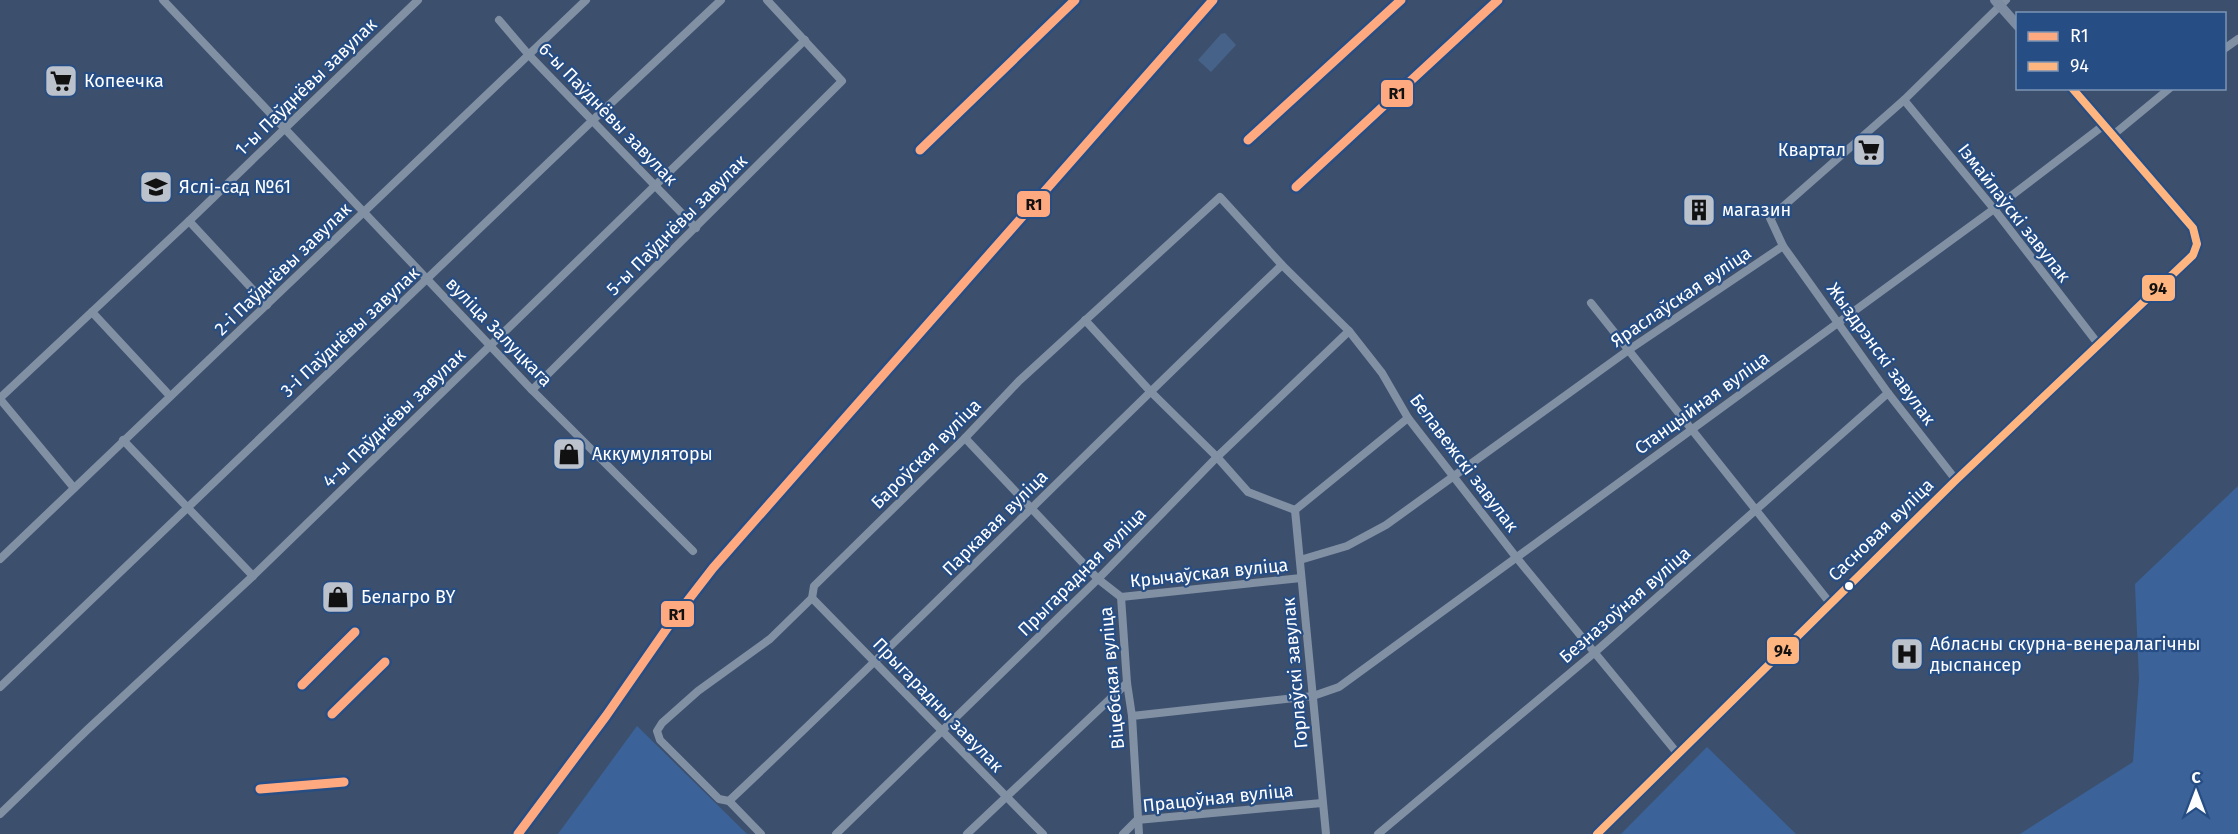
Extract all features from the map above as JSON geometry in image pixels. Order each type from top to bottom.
[{"type":"main road","points":[[2000,2],[2016,23]]},
{"type":"main road","points":[[2074,90],[2113,135]]},
{"type":"main road","name":"Сасновая вуліца","points":[[1597,834],[1956,480],[2193,255],[2197,244],[2193,228],[2113,135]]},
{"type":"street","name":"вуліца Залуцкага","points":[[163,0],[532,390],[693,551]]},
{"type":"street","name":"1-ы Паўднёвы завулак","points":[[0,398],[189,221],[418,0]]},
{"type":"street","name":"2-і Паўднёвы завулак","points":[[0,559],[586,0]]},
{"type":"street","name":"3-і Паўднёвы завулак","points":[[0,687],[593,120],[722,0]]},
{"type":"street","points":[[767,0],[805,40]]},
{"type":"street","points":[[1783,246],[1770,218],[1904,100],[2000,2]]},
{"type":"street","name":"6-ы Паўднёвы завулак","points":[[499,20],[528,54],[696,228]]},
{"type":"street","name":"5-ы Паўднёвы завулак","points":[[532,390],[842,81],[805,40]]},
{"type":"street","name":"4-ы Паўднёвы завулак","points":[[0,814],[253,576],[805,40]]},
{"type":"street","points":[[2113,135],[2168,90]]},
{"type":"street","name":"Ізмайлаўскі завулак","points":[[1904,100],[1994,209],[2099,345]]},
{"type":"street","name":"Станцыйная вуліца","points":[[1132,716],[1313,696],[1339,687],[1994,209],[2104,125]]},
{"type":"street","name":"Белавежскі завулак","points":[[1220,197],[1282,265],[1349,331],[1382,373],[1408,418],[1453,476],[1516,557],[1678,754]]},
{"type":"street","name":"Бароўская вуліца","points":[[729,801],[718,799],[660,740],[657,731],[662,723],[698,691],[770,639],[812,598],[814,586],[965,438],[1019,381],[1214,200],[1220,197]]},
{"type":"street","points":[[189,221],[267,305]]},
{"type":"street","name":"Жыздрэнскі завулак","points":[[1783,246],[1888,393],[1956,480]]},
{"type":"street","name":"Яраслаўская вуліца","points":[[1300,560],[1347,546],[1386,525],[1630,349],[1783,246]]},
{"type":"street","name":"Паркавая вуліца","points":[[729,801],[876,662],[1030,508],[1282,265]]},
{"type":"street","points":[[1592,303],[1830,603]]},
{"type":"street","points":[[92,312],[170,396]]},
{"type":"street","points":[[1085,320],[1248,492],[1295,510],[1408,418]]},
{"type":"street","name":"Прыгарадная вуліца","points":[[837,834],[1098,579],[1216,458],[1349,331]]},
{"type":"street","name":"Безназоўная вуліца","points":[[1378,834],[1594,653],[1888,393]]},
{"type":"street","points":[[0,398],[74,488]]},
{"type":"street","name":"Віцебская вуліца","points":[[965,438],[1098,579],[1121,597],[1127,684],[1132,716],[1139,834]]},
{"type":"street","points":[[123,440],[253,576]]},
{"type":"street","name":"Горлаўскі завулак","points":[[1295,510],[1326,834]]},
{"type":"street","name":"Крычаўская вуліца","points":[[1121,597],[1301,578]]},
{"type":"street","name":"Прыгарадны завулак","points":[[812,598],[1043,834]]},
{"type":"street","points":[[967,834],[1127,684]]},
{"type":"street","points":[[729,801],[761,834]]},
{"type":"street","name":"Працоўная вуліца","points":[[1123,834],[1137,820],[1322,803]]},
{"type":"shaded area","points":[[1225,33],[1236,45],[1211,72],[1198,60],[1221,34]]},
{"type":"shaded area","points":[[2238,486],[2238,834],[2020,834],[2133,762],[2139,679],[2135,584]]},
{"type":"shaded area","points":[[637,726],[747,834],[558,834]]},
{"type":"shaded area","points":[[1707,747],[1796,834],[1621,834]]},
{"type":"transit line","name":"R1","points":[[920,150],[1075,0]]},
{"type":"transit line","name":"R1","points":[[518,834],[713,568],[1213,0]]},
{"type":"transit line","name":"R1","points":[[1248,140],[1401,0]]},
{"type":"transit line","name":"R1","points":[[1296,187],[1498,0]]},
{"type":"transit line","name":"94","points":[[1597,834],[1956,480],[2193,255],[2197,244],[2193,228],[2074,90]]},
{"type":"transit line","name":"R1","points":[[302,685],[355,632]]},
{"type":"transit line","name":"R1","points":[[332,714],[385,662]]},
{"type":"transit line","name":"R1","points":[[260,789],[344,782]]},
{"type":"place","name":"Копеечка","points":[[61,81]]},
{"type":"place","name":"Квартал","points":[[1869,150]]},
{"type":"place","name":"Яслі-сад №61","points":[[156,187]]},
{"type":"place","name":"магазин","points":[[1699,210]]},
{"type":"place","name":"Аккумуляторы","points":[[569,454]]},
{"type":"place","name":"Белагро BY","points":[[338,597]]},
{"type":"place","name":"Абласны скурна-венералагічны дыспансер","points":[[1907,654]]}]
